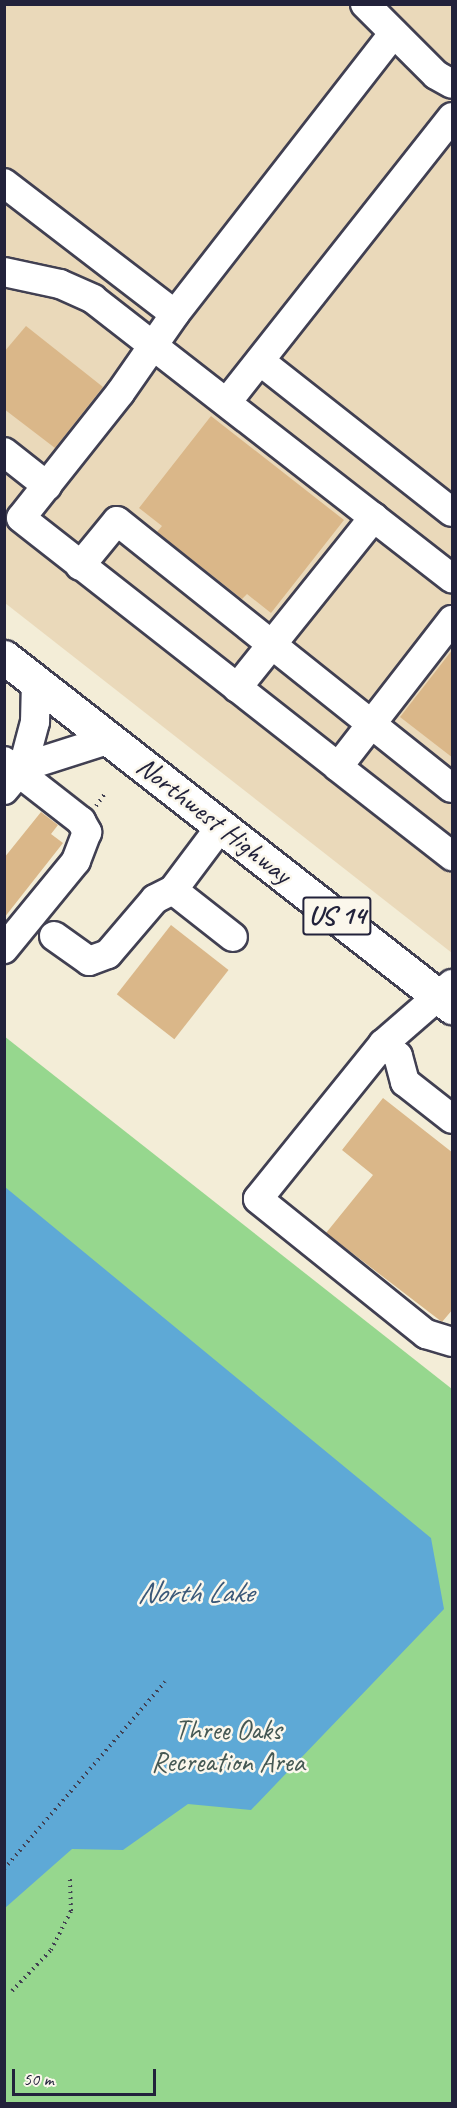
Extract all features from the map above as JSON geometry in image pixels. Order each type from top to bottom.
[{"type":"main road","name":"Northwest Highway","points":[[4,657],[221,826],[449,996]]},
{"type":"lane","points":[[365,4],[394,33],[453,84]]},
{"type":"lane","points":[[394,33],[152,342],[120,393],[47,486],[13,512],[453,856]]},
{"type":"lane","points":[[227,402],[453,117]]},
{"type":"lane","points":[[4,183],[175,314]]},
{"type":"lane","points":[[4,272],[60,284],[93,299],[152,342],[453,578]]},
{"type":"lane","points":[[260,361],[453,512]]},
{"type":"lane","points":[[4,452],[47,486]]},
{"type":"lane","points":[[237,688],[374,517]]},
{"type":"lane","points":[[80,566],[117,521],[453,788]]},
{"type":"lane","points":[[338,767],[449,630]]},
{"type":"lane","points":[[13,773],[35,722],[36,681]]},
{"type":"lane","points":[[13,773],[111,739]]},
{"type":"lane","points":[[4,949],[85,843],[81,821],[13,773]]},
{"type":"lane","points":[[54,936],[89,961],[98,959],[155,899],[172,890],[221,826]]},
{"type":"lane","points":[[4,928],[73,846],[85,843]]},
{"type":"lane","points":[[172,890],[233,937]]},
{"type":"lane","points":[[449,996],[384,1044],[258,1199],[426,1334],[450,1345]]},
{"type":"lane","points":[[384,1044],[398,1056],[405,1082],[453,1119]]},
{"type":"path","points":[[4,1869],[165,1682]]},
{"type":"path","points":[[12,1991],[51,1950],[71,1911],[70,1879]]},
{"type":"shaded area","points":[[4,5],[452,5],[452,953],[5,603]]},
{"type":"green space","name":"Three Oaks Recreation Area","points":[[4,1036],[452,1389],[452,2103],[5,2103]]},
{"type":"water","name":"North Lake","points":[[5,1187],[431,1538],[444,1609],[251,1810],[188,1804],[123,1850],[72,1849],[5,1908]]},
{"type":"building","points":[[26,326],[103,387],[55,448],[4,409],[4,352]]},
{"type":"building","points":[[211,416],[344,520],[271,613],[247,594],[242,599],[157,532],[162,526],[139,508]]},
{"type":"building","points":[[453,649],[453,758],[400,717]]},
{"type":"building","points":[[41,812],[58,825],[51,834],[63,843],[4,918],[4,858]]},
{"type":"building","points":[[171,925],[229,970],[174,1039],[117,994]]},
{"type":"building","points":[[383,1098],[453,1153],[453,1309],[442,1322],[326,1233],[373,1175],[342,1150]]}]
